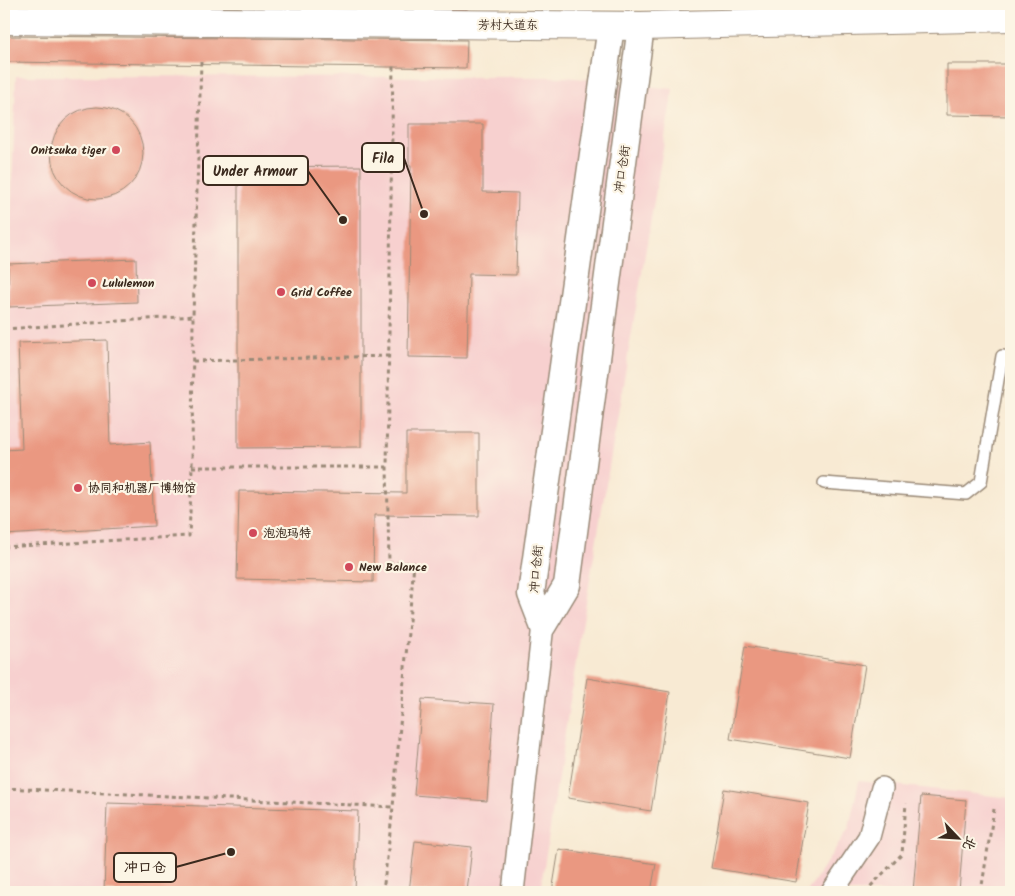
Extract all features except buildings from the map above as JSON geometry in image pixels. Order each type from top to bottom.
[{"type":"highway","name":"芳村大道东","points":[[4,20],[641,26],[1011,17]]},
{"type":"street","name":"冲口仓街","points":[[543,625],[531,594],[610,26]]},
{"type":"street","name":"冲口仓街","points":[[543,625],[567,585],[641,26]]},
{"type":"street","points":[[513,892],[543,625]]},
{"type":"street","points":[[832,892],[869,837],[882,788]]},
{"type":"lane","points":[[824,483],[966,494],[981,482],[1002,356],[1011,357]]},
{"type":"path","points":[[4,546],[189,536],[192,467],[193,316],[201,62]]},
{"type":"path","points":[[383,892],[393,807],[414,563],[389,563],[387,467],[393,64]]},
{"type":"path","points":[[4,329],[193,316]]},
{"type":"path","points":[[193,361],[389,356]]},
{"type":"path","points":[[192,467],[387,467]]},
{"type":"path","points":[[4,788],[393,807]]},
{"type":"path","points":[[865,892],[902,854],[906,803]]},
{"type":"path","points":[[981,892],[994,809]]},
{"type":"shaded area","points":[[16,76],[566,77],[673,89],[576,662],[540,892],[4,892],[4,252],[10,251]]},
{"type":"shaded area","points":[[859,781],[1011,798],[1011,892],[807,892],[849,828]]},
{"type":"place","name":"Onitsuka tiger","points":[[116,150]]},
{"type":"place","name":"Fila","points":[[424,214]]},
{"type":"place","name":"Under Armour","points":[[343,220]]},
{"type":"place","name":"Lululemon","points":[[92,283]]},
{"type":"place","name":"Grid Coffee","points":[[281,292]]},
{"type":"place","name":"协同和机器厂博物馆","points":[[78,488]]},
{"type":"place","name":"泡泡玛特","points":[[253,533]]},
{"type":"place","name":"New Balance","points":[[349,567]]},
{"type":"place","name":"冲口仓","points":[[231,852]]}]
